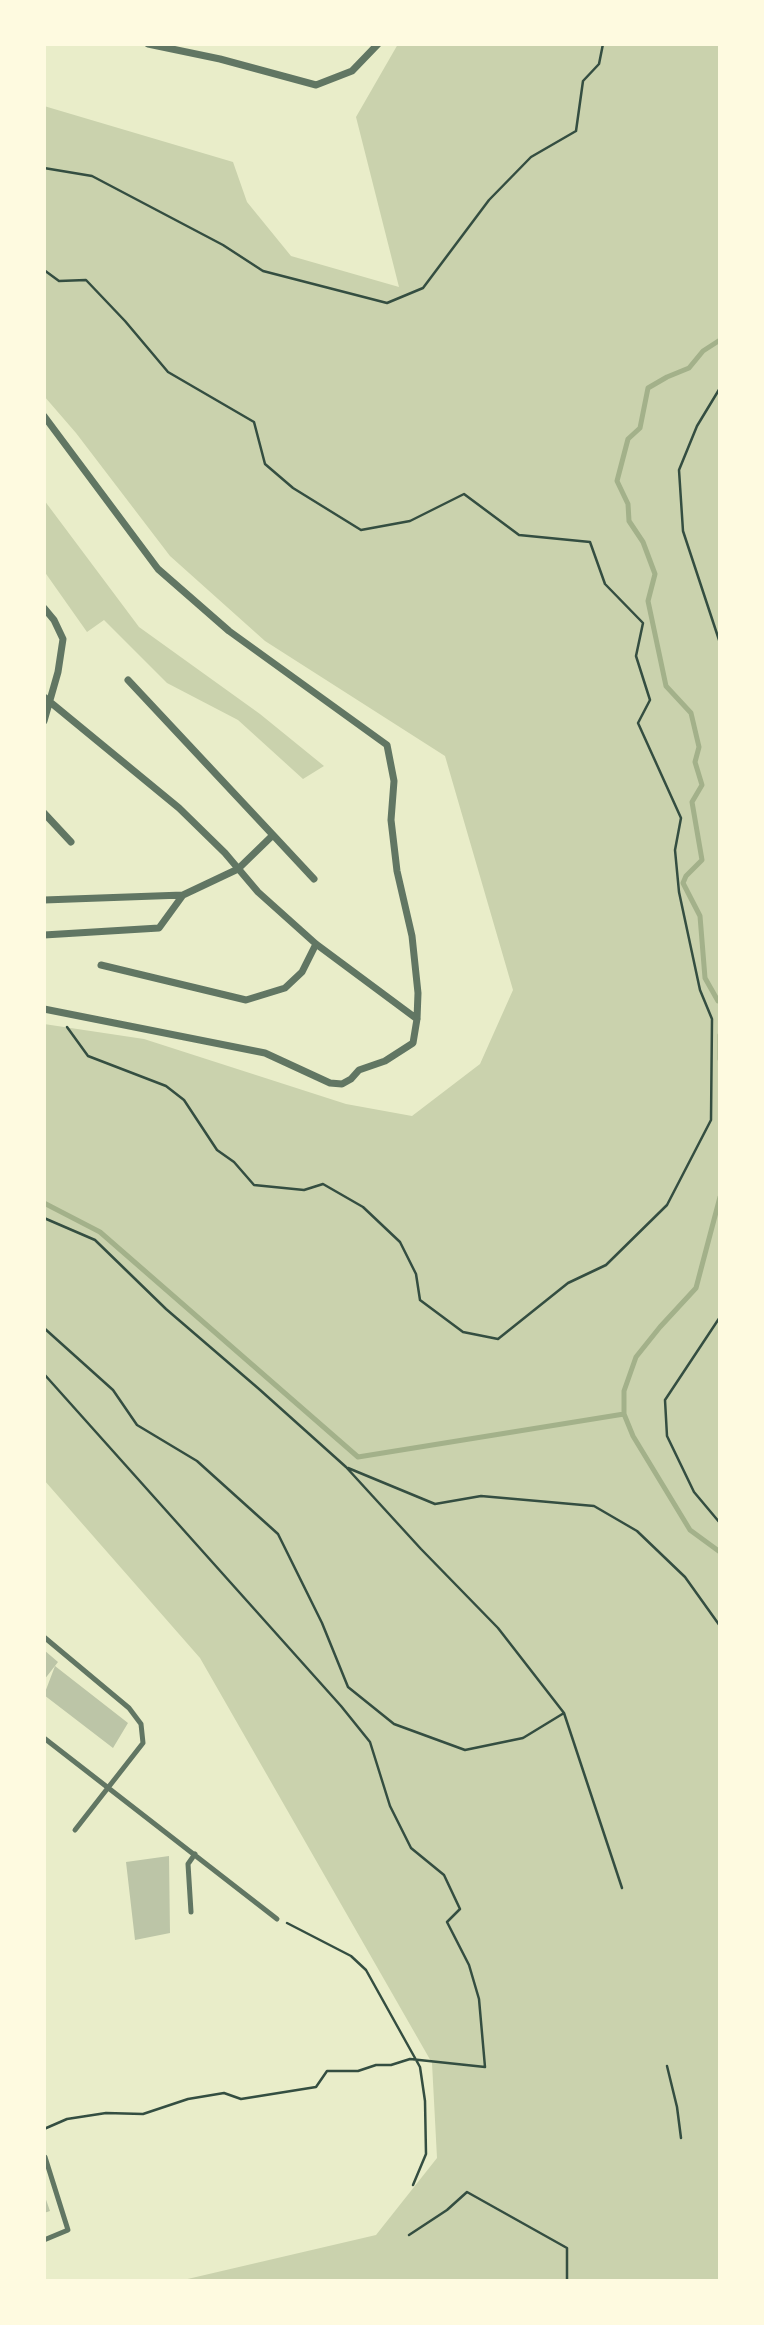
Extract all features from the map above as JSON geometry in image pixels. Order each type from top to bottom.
[{"type":"street","points":[[148,44],[219,59],[316,85],[352,71],[378,44]]},
{"type":"street","points":[[44,416],[158,569],[229,631],[387,745],[394,781],[391,820],[397,871],[412,936],[418,993],[413,1043],[386,1061],[359,1070],[342,1084],[330,1083],[265,1053],[44,1009]]},
{"type":"street","points":[[44,608],[54,620],[63,639],[58,672],[46,701],[44,721]]},
{"type":"street","points":[[128,680],[314,879]]},
{"type":"street","points":[[46,701],[179,808],[258,892],[316,944],[417,1019]]},
{"type":"street","points":[[44,813],[71,842]]},
{"type":"street","points":[[44,900],[183,895],[238,869],[273,835]]},
{"type":"street","points":[[44,935],[159,928],[183,895]]},
{"type":"street","points":[[101,965],[246,999],[285,988],[302,972],[316,944]]},
{"type":"lane","points":[[44,1637],[129,1708],[141,1724],[143,1743],[75,1830]]},
{"type":"lane","points":[[44,1738],[277,1919]]},
{"type":"lane","points":[[191,1912],[188,1864],[195,1854]]},
{"type":"lane","points":[[44,2240],[68,2230],[45,2157]]},
{"type":"path","points":[[44,168],[92,176],[223,245],[263,271],[387,303],[423,288],[489,200],[531,157],[576,131],[583,81],[598,64],[603,44]]},
{"type":"path","points":[[44,270],[59,281],[86,281],[125,321],[168,372],[254,422],[265,464],[293,488],[361,530],[410,521],[464,494],[519,535],[590,542],[604,584],[643,623],[636,656],[650,700],[638,723],[681,818],[675,850],[679,892],[700,990],[712,1019],[711,1120],[667,1205],[606,1265],[568,1283],[498,1339],[463,1332],[420,1300],[416,1274],[400,1242],[363,1207],[323,1184],[304,1190],[254,1185],[234,1161],[217,1150],[184,1100],[166,1086],[88,1056],[57,1012]]},
{"type":"path","points":[[720,388],[697,426],[680,470],[683,531],[720,643]]},
{"type":"path","points":[[44,1218],[95,1240],[166,1309],[259,1388],[346,1467],[498,1628],[564,1713],[622,1888]]},
{"type":"path","points":[[720,1317],[664,1400],[667,1436],[694,1492],[720,1523]]},
{"type":"path","points":[[44,1328],[113,1390],[137,1425],[197,1461],[278,1534],[322,1623],[348,1687],[394,1724],[465,1750],[523,1738],[564,1713]]},
{"type":"path","points":[[44,1374],[370,1742],[390,1806],[411,1848],[444,1875],[460,1909],[447,1922],[469,1965],[479,1999],[485,2067],[410,2059],[358,2071],[327,2071],[316,2087],[241,2099],[223,2093],[188,2099],[142,2114],[106,2113],[67,2119],[44,2129]]},
{"type":"path","points":[[346,1467],[435,1504],[481,1496],[594,1506],[637,1531],[685,1577],[720,1626]]},
{"type":"path","points":[[277,1919],[336,1947],[366,1970],[416,2060],[425,2101],[426,2154],[412,2185]]},
{"type":"path","points":[[667,2066],[681,2138]]},
{"type":"path","points":[[409,2235],[447,2210],[467,2192],[567,2248],[567,2281]]},
{"type":"green space","points":[[398,44],[720,44],[720,2281],[179,2281],[376,2235],[437,2158],[432,2063],[200,1658],[44,1480],[44,1024],[144,1039],[346,1104],[412,1116],[480,1064],[513,990],[445,756],[265,641],[170,556],[76,433],[44,396],[44,106],[233,162],[247,202],[291,256],[399,287],[356,117]]},
{"type":"green space","points":[[44,500],[139,627],[260,714],[324,766],[303,779],[238,720],[167,683],[104,620],[87,632],[44,571]]},
{"type":"building","points":[[44,1650],[58,1662],[44,1680]]},
{"type":"building","points":[[55,1666],[128,1723],[113,1748],[44,1695]]},
{"type":"building","points":[[169,1856],[170,1933],[135,1940],[126,1862]]},
{"type":"building","points":[[44,2194],[50,2211],[44,2213]]},
{"type":"waterway","points":[[720,340],[703,351],[689,368],[648,388],[640,428],[628,439],[617,481],[628,504],[629,521],[643,542],[655,574],[648,601],[666,686],[691,713],[699,747],[695,762],[702,785],[692,802],[702,860],[686,876],[683,883],[700,916],[705,978],[720,1001]]},
{"type":"waterway","points":[[720,1035],[720,1059]]},
{"type":"waterway","points":[[720,1197],[696,1288],[636,1357],[624,1391],[624,1414],[633,1436],[690,1530],[720,1552]]},
{"type":"waterway","points":[[44,1203],[100,1232],[358,1457],[624,1414]]}]
